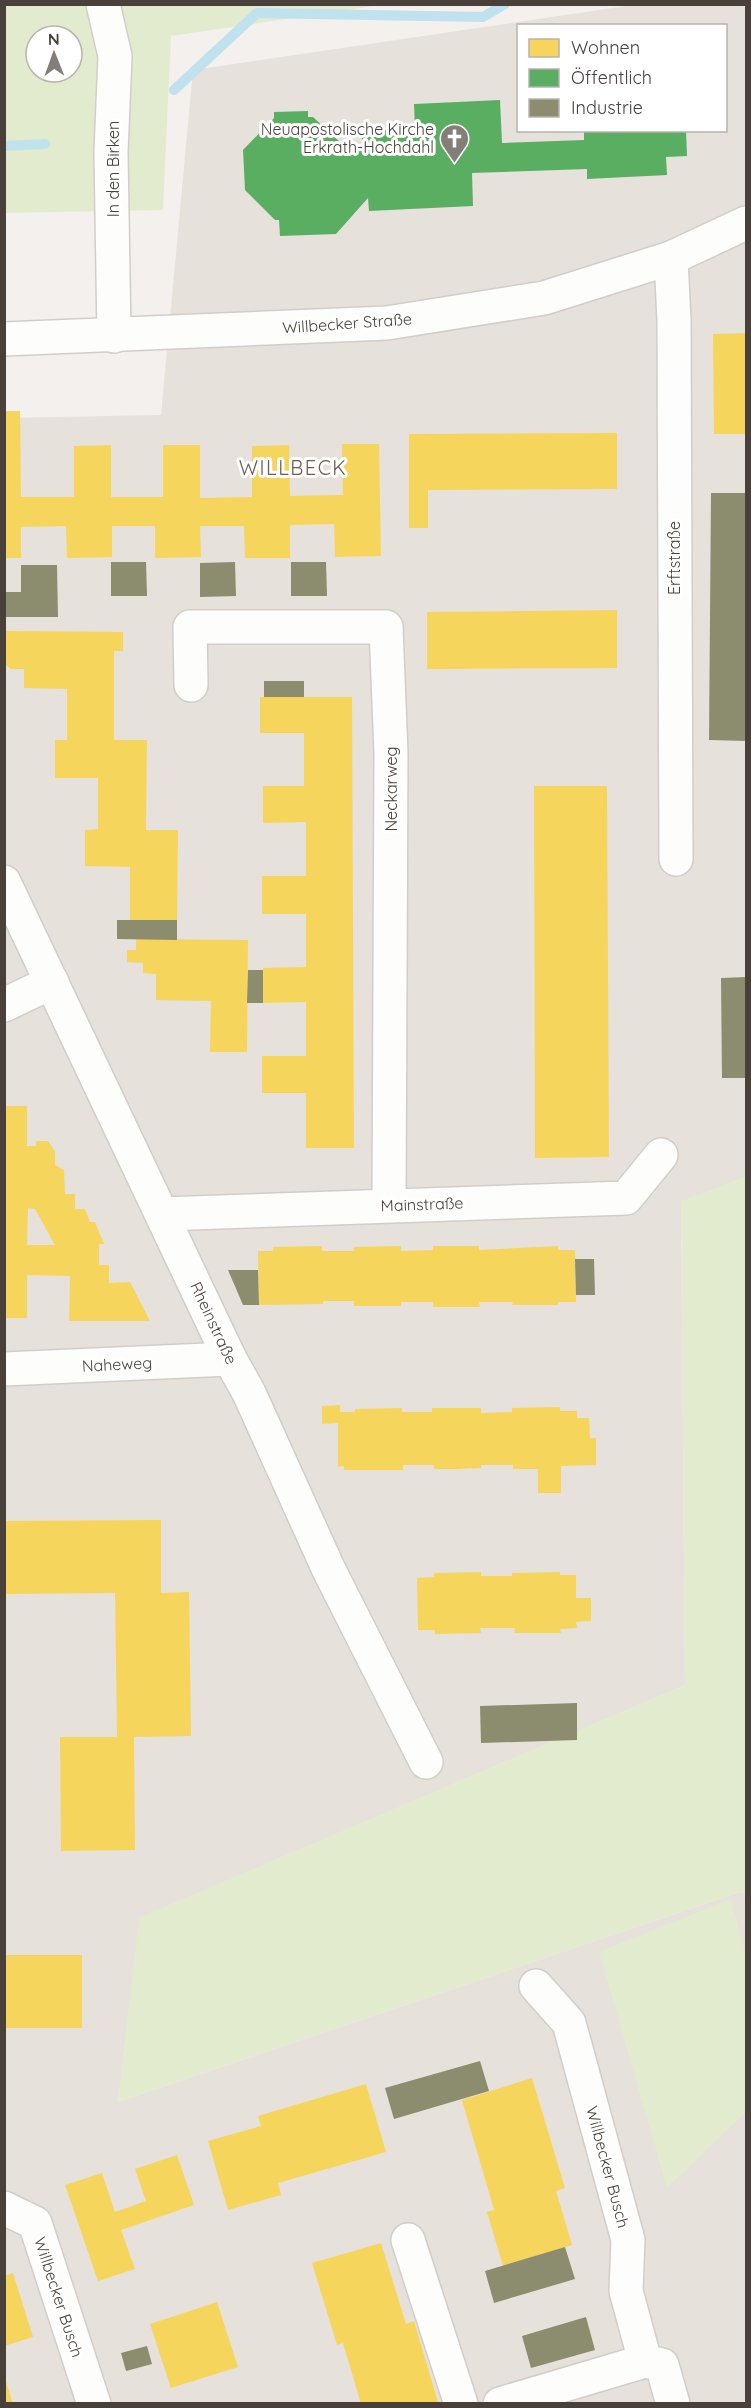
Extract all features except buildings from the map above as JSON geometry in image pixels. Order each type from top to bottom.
[{"type":"street","name":"In den Birken","points":[[103,4],[115,56],[111,152],[114,336]]},
{"type":"street","name":"Willbecker Straße","points":[[4,339],[387,323],[544,298],[671,258],[747,223]]},
{"type":"street","name":"Erftstraße","points":[[671,258],[674,333],[676,859]]},
{"type":"street","name":"Neckarweg","points":[[191,685],[190,627],[386,627],[392,754],[389,1205]]},
{"type":"street","name":"Rheinstraße","points":[[4,882],[230,1359],[249,1393],[328,1569],[426,1762]]},
{"type":"street","points":[[4,1005],[52,982]]},
{"type":"street","name":"Mainstraße","points":[[162,1214],[626,1198],[661,1155]]},
{"type":"street","name":"Naheweg","points":[[4,1369],[230,1359]]},
{"type":"street","name":"Willbecker Busch","points":[[536,1986],[569,2023],[628,2240],[626,2291],[645,2361]]},
{"type":"street","name":"Willbecker Busch","points":[[4,2208],[35,2223],[94,2403]]},
{"type":"street","points":[[408,2240],[461,2403]]},
{"type":"street","points":[[500,2403],[645,2361],[662,2365],[673,2403]]},
{"type":"shaded area","points":[[633,5],[746,5],[746,1177],[681,1202],[685,1685],[140,1918],[118,2102],[743,1891],[746,1901],[746,2403],[5,2403],[4,418],[161,415],[193,70]]},
{"type":"green space","points":[[4,5],[381,5],[171,36],[163,210],[5,213]]},
{"type":"green space","points":[[746,1177],[746,1901],[743,1891],[118,2102],[139,1918],[685,1685],[681,1201]]},
{"type":"green space","points":[[731,1899],[746,1957],[746,2112],[667,2188],[599,1952]]},
{"type":"waterway","points":[[174,90],[257,13],[483,17],[505,4]]},
{"type":"waterway","points":[[4,146],[45,144]]},
{"type":"place","name":"Neuapostolische Kirche Erkrath-Hochdahl","points":[[455,164]]},
{"type":"district","name":"WILLBECK","points":[[293,467]]}]
